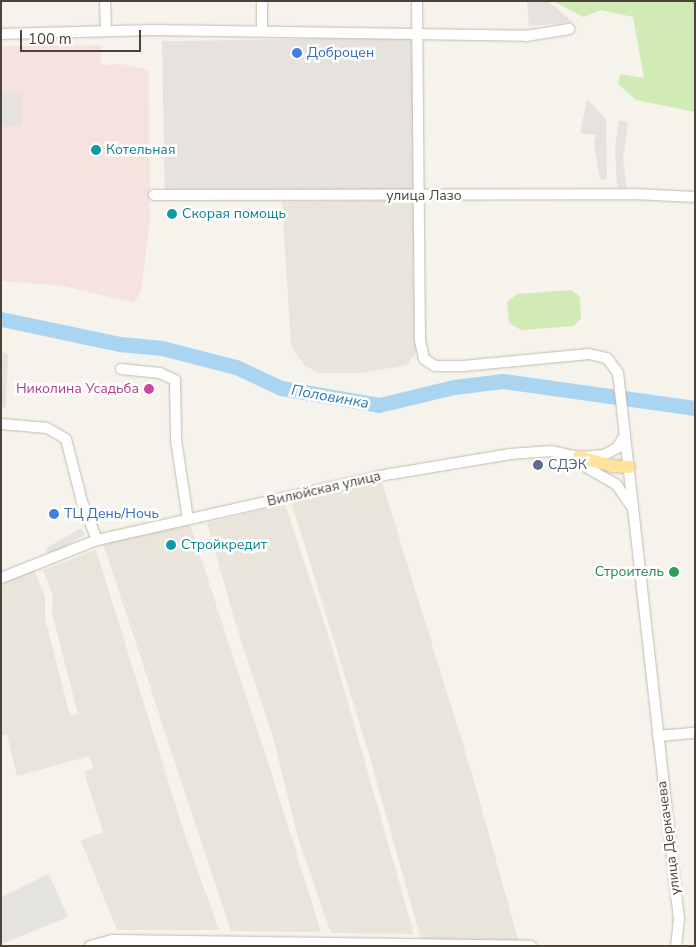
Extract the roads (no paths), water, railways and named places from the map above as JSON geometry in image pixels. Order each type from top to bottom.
[{"type":"main road","points":[[579,457],[612,466],[629,467]]},
{"type":"street","points":[[105,1],[106,31]]},
{"type":"street","points":[[262,1],[262,31]]},
{"type":"street","points":[[417,1],[419,196]]},
{"type":"street","points":[[1,34],[106,31],[262,31],[526,36],[569,29]]},
{"type":"street","name":"улица Лазо","points":[[154,195],[419,196],[633,194],[695,197]]},
{"type":"street","name":"улица Деркачева","points":[[419,196],[420,340],[424,360],[435,366],[463,366],[589,354],[607,358],[614,364],[619,385],[625,432],[679,919],[676,946]]},
{"type":"street","points":[[121,369],[160,373],[175,380],[176,440],[188,519]]},
{"type":"street","points":[[1,424],[48,428],[66,439],[82,502],[97,540]]},
{"type":"street","points":[[579,457],[604,455],[617,448],[625,432]]},
{"type":"street","name":"Вилюйская улица","points":[[1,578],[97,540],[391,474],[510,454],[552,451],[579,457],[586,467],[616,484],[633,508]]},
{"type":"street","points":[[657,733],[695,733]]},
{"type":"street","points":[[90,946],[112,940],[531,946]]},
{"type":"waterway","name":"Половинка","points":[[1,319],[120,344],[162,348],[236,367],[281,388],[379,405],[454,387],[503,381],[695,408]]},
{"type":"place","name":"Доброцен","points":[[297,53]]},
{"type":"place","name":"Котельная","points":[[96,150]]},
{"type":"place","name":"Скорая помощь","points":[[172,214]]},
{"type":"place","name":"Николина Усадьба","points":[[149,389]]},
{"type":"place","name":"СДЭК","points":[[538,465]]},
{"type":"place","name":"ТЦ День/Ночь","points":[[54,514]]},
{"type":"place","name":"Стройкредит","points":[[171,545]]},
{"type":"place","name":"Строитель","points":[[674,572]]}]
